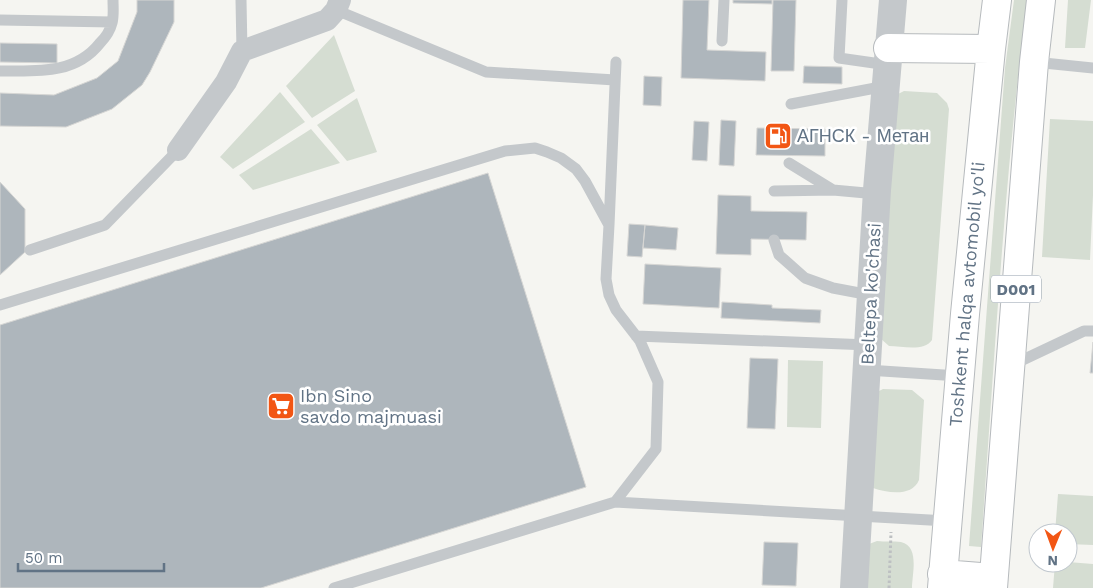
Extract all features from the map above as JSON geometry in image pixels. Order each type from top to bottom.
[{"type":"highway","name":"Toshkent halqa avtomobil yo'li","points":[[942,581],[959,376],[997,0]]},
{"type":"highway","name":"D001","points":[[993,583],[1034,62],[1041,0]]},
{"type":"highway","points":[[887,66],[991,49]]},
{"type":"highway","points":[[942,581],[993,583]]},
{"type":"street","name":"Beltepa ko'chasi","points":[[854,588],[877,190],[893,0]]},
{"type":"street","points":[[178,150],[226,82],[242,51],[327,20],[338,5]]},
{"type":"lane","points":[[0,71],[45,72],[68,66],[86,57],[109,33],[112,22],[113,0]]},
{"type":"lane","points":[[241,0],[242,51]]},
{"type":"lane","points":[[722,41],[724,0]]},
{"type":"lane","points":[[842,0],[839,58],[887,66]]},
{"type":"lane","points":[[338,5],[486,72],[615,80]]},
{"type":"lane","points":[[0,20],[112,22]]},
{"type":"lane","points":[[615,502],[656,449],[658,382],[636,336],[616,310],[609,295],[606,279],[616,62]]},
{"type":"lane","points":[[1034,62],[1093,68]]},
{"type":"lane","points":[[791,104],[887,66]]},
{"type":"lane","points":[[0,305],[505,150],[535,148],[561,158],[576,169],[585,181],[609,225]]},
{"type":"lane","points":[[30,250],[105,225],[178,150]]},
{"type":"lane","points":[[789,163],[833,190]]},
{"type":"lane","points":[[774,191],[833,190],[866,193],[877,190]]},
{"type":"lane","points":[[774,240],[779,255],[805,278],[833,288],[872,295]]},
{"type":"lane","points":[[1010,366],[1084,331],[1093,331]]},
{"type":"lane","points":[[636,336],[868,358],[959,376]]},
{"type":"lane","points":[[334,588],[615,502],[947,522]]},
{"type":"path","points":[[889,588],[892,519]]},
{"type":"shaded area","points":[[1014,0],[1027,0],[1006,205],[981,547],[969,546],[1005,68]]},
{"type":"shaded area","points":[[1068,0],[1091,0],[1085,48],[1065,48]]},
{"type":"shaded area","points":[[334,35],[355,91],[312,118],[286,86]]},
{"type":"shaded area","points":[[904,91],[937,93],[947,103],[949,109],[932,340],[924,346],[912,348],[889,346],[880,338],[878,322],[898,94]]},
{"type":"shaded area","points":[[280,92],[305,122],[233,169],[220,157]]},
{"type":"shaded area","points":[[357,98],[377,152],[347,161],[317,125]]},
{"type":"shaded area","points":[[1050,119],[1093,121],[1093,195],[1090,260],[1042,257]]},
{"type":"shaded area","points":[[311,129],[340,163],[253,190],[239,175]]},
{"type":"shaded area","points":[[788,360],[823,361],[821,428],[787,427]]},
{"type":"shaded area","points":[[883,389],[912,390],[924,400],[919,480],[911,489],[905,491],[892,492],[873,488],[877,392]]},
{"type":"shaded area","points":[[1058,494],[1093,496],[1093,545],[1078,544],[1078,523],[1056,523]]},
{"type":"shaded area","points":[[877,541],[901,542],[911,549],[914,562],[912,588],[862,588],[869,544]]},
{"type":"shaded area","points":[[1078,563],[1093,564],[1093,588],[1053,588],[1054,573],[1078,573]]},
{"type":"building","points":[[137,0],[174,0],[174,22],[142,85],[112,109],[66,127],[0,126],[0,93],[54,95],[97,78],[118,61],[137,12]]},
{"type":"building","points":[[683,0],[709,0],[707,50],[766,52],[765,81],[681,78]]},
{"type":"building","points":[[733,0],[772,0],[772,4],[733,3]]},
{"type":"building","points":[[773,0],[796,0],[794,71],[771,71]]},
{"type":"building","points":[[0,43],[57,44],[57,63],[0,62]]},
{"type":"building","points":[[804,66],[842,67],[842,84],[803,83]]},
{"type":"building","points":[[644,76],[662,77],[661,106],[643,105]]},
{"type":"building","points":[[721,120],[736,121],[734,166],[719,165]]},
{"type":"building","points":[[694,121],[709,122],[707,161],[692,160]]},
{"type":"building","points":[[757,128],[825,129],[825,156],[756,155]]},
{"type":"building","name":"Ibn Sino savdo majmuasi","points":[[488,173],[586,487],[261,588],[0,588],[0,325]]},
{"type":"building","points":[[0,182],[25,209],[25,252],[0,275]]},
{"type":"building","points":[[718,195],[751,196],[751,211],[807,212],[806,240],[751,239],[751,255],[716,254]]},
{"type":"building","points":[[629,224],[645,225],[642,257],[627,256]]},
{"type":"building","points":[[645,225],[678,228],[676,250],[643,248]]},
{"type":"building","points":[[645,264],[721,268],[719,308],[643,304]]},
{"type":"building","points":[[722,302],[772,305],[772,308],[821,310],[820,323],[721,318]]},
{"type":"building","points":[[1093,342],[1093,373],[1090,373]]},
{"type":"building","points":[[750,358],[778,359],[775,429],[747,428]]},
{"type":"building","points":[[764,542],[798,543],[796,586],[762,585]]},
{"type":"place","name":"АГНСК - Метан","points":[[778,136]]},
{"type":"place","name":"Ibn Sino savdo majmuasi","points":[[281,406]]}]
